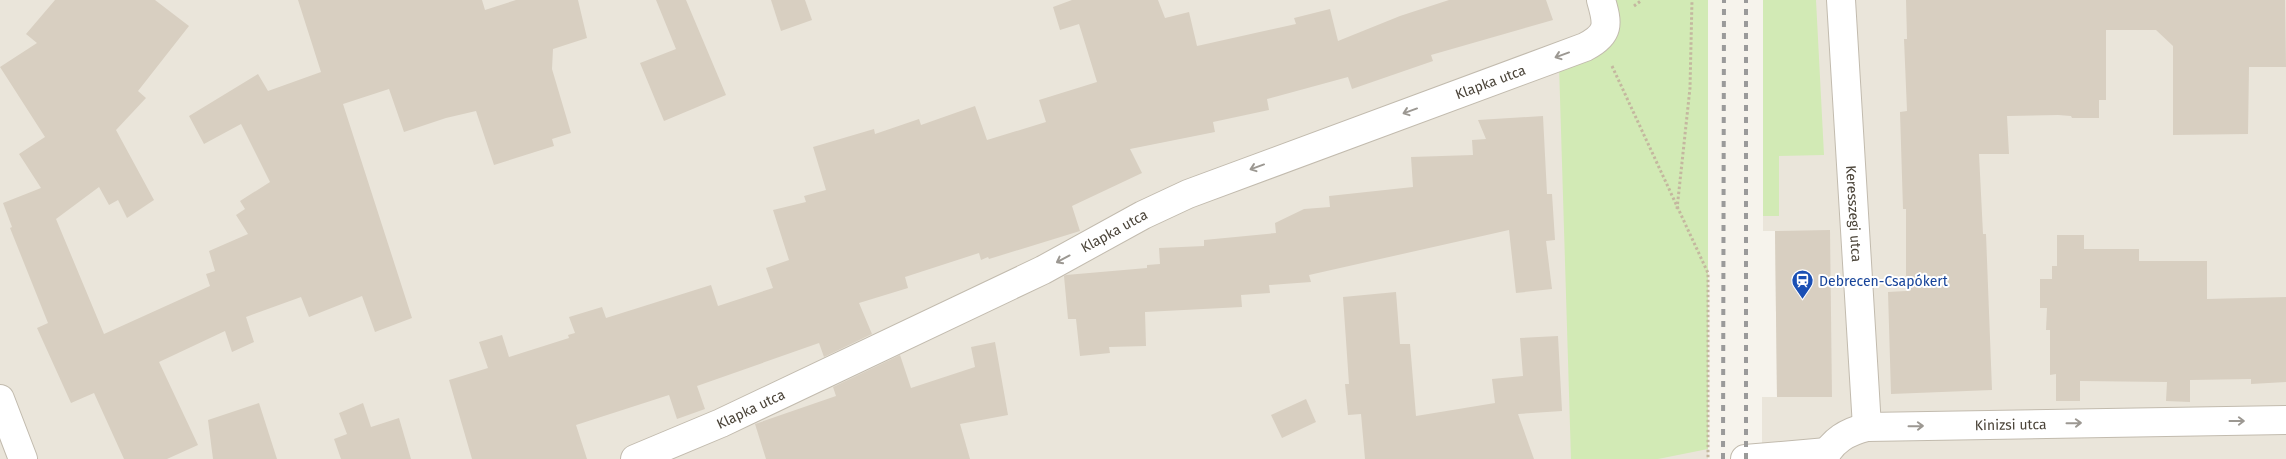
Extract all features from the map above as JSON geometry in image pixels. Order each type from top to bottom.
[{"type":"street","points":[[1601,0],[1606,20],[1602,35]]},
{"type":"street","name":"Keresszegi utca","points":[[1841,0],[1867,427]]},
{"type":"street","name":"Klapka utca","points":[[635,459],[712,427],[1034,274],[1143,215],[1188,194],[1585,47],[1602,35]]},
{"type":"street","points":[[0,400],[23,459]]},
{"type":"street","name":"Kinizsi utca","points":[[1745,459],[1825,455],[1838,438],[1848,432],[1867,427],[2286,420]]},
{"type":"path","points":[[1676,209],[1690,88],[1692,0]]},
{"type":"path","points":[[1602,35],[1676,209],[1708,273],[1708,459]]},
{"type":"shaded area","points":[[0,0],[1708,0],[1708,459],[0,459]]},
{"type":"shaded area","points":[[1763,0],[2286,0],[2286,459],[1762,459],[1762,397],[1777,397],[1775,231],[1763,231]]},
{"type":"green space","points":[[1612,0],[1708,0],[1708,449],[1658,459],[1571,459],[1559,65]]},
{"type":"green space","points":[[1763,0],[1816,0],[1824,155],[1779,156],[1779,216],[1763,216]]},
{"type":"building","points":[[55,0],[155,0],[189,26],[138,91],[146,98],[116,130],[154,200],[127,218],[118,200],[109,205],[99,187],[56,219],[104,334],[210,286],[206,274],[215,271],[209,251],[248,234],[236,215],[245,209],[240,201],[270,182],[241,124],[204,144],[189,116],[258,74],[268,91],[321,72],[298,0],[482,0],[485,10],[516,0],[578,0],[587,38],[553,49],[552,69],[571,133],[552,139],[554,146],[494,165],[476,111],[446,118],[404,132],[389,89],[343,104],[412,318],[375,332],[362,296],[309,317],[301,297],[246,317],[254,342],[232,352],[225,331],[159,362],[198,445],[167,459],[124,459],[94,393],[71,403],[37,328],[48,323],[10,228],[12,227],[3,203],[41,188],[19,154],[45,137],[0,67],[37,43],[26,34]]},
{"type":"building","points":[[656,0],[686,0],[726,95],[664,121],[640,63],[676,49]]},
{"type":"building","points":[[771,0],[805,0],[812,20],[781,31]]},
{"type":"building","points":[[1072,0],[1158,0],[1165,18],[1189,12],[1197,46],[1296,24],[1294,18],[1330,9],[1338,41],[1400,16],[1449,0],[1546,0],[1553,20],[1431,55],[1433,61],[1352,89],[1348,77],[1267,99],[1269,110],[1213,122],[1215,132],[1130,149],[1142,173],[1072,206],[1080,231],[989,259],[988,257],[981,260],[979,253],[905,277],[908,288],[859,303],[872,334],[824,357],[819,343],[697,386],[705,409],[677,419],[669,395],[576,425],[587,459],[472,459],[449,380],[488,368],[479,342],[502,335],[509,357],[569,338],[568,335],[575,333],[569,317],[602,307],[606,318],[711,285],[718,306],[773,288],[766,268],[789,260],[773,210],[806,202],[804,196],[826,190],[813,147],[874,129],[875,134],[919,119],[921,125],[975,106],[987,140],[1046,122],[1039,100],[1097,82],[1079,24],[1060,30],[1053,7]]},
{"type":"building","points":[[1906,0],[2285,0],[2286,67],[2249,67],[2248,134],[2173,135],[2173,46],[2156,30],[2106,30],[2106,100],[2099,100],[2099,118],[2072,118],[2071,116],[2058,115],[2007,116],[2009,154],[1979,154],[1983,234],[1986,234],[1992,390],[1891,394],[1888,292],[1906,291],[1906,209],[1903,209],[1900,112],[1907,111],[1904,39],[1907,39]]},
{"type":"building","points":[[1543,116],[1547,194],[1552,194],[1555,240],[1546,241],[1552,289],[1516,293],[1509,230],[1309,275],[1311,282],[1269,285],[1270,293],[1241,295],[1242,307],[1145,312],[1146,346],[1109,347],[1110,353],[1080,356],[1076,319],[1068,319],[1064,276],[1147,268],[1147,265],[1160,264],[1159,248],[1204,246],[1204,240],[1276,233],[1275,223],[1304,209],[1330,207],[1329,196],[1413,187],[1411,157],[1473,155],[1472,140],[1486,139],[1478,120]]},
{"type":"building","points":[[1830,230],[1832,397],[1777,397],[1775,231]]},
{"type":"building","points":[[2057,235],[2084,235],[2084,249],[2139,249],[2139,261],[2207,261],[2207,299],[2286,297],[2286,382],[2251,384],[2251,379],[2190,380],[2190,402],[2166,401],[2167,382],[2080,381],[2080,401],[2056,401],[2056,374],[2050,375],[2050,330],[2046,330],[2047,308],[2040,308],[2040,279],[2052,279],[2052,266],[2057,266]]},
{"type":"building","points":[[1396,292],[1400,344],[1410,344],[1416,416],[1495,403],[1492,379],[1523,376],[1520,338],[1558,336],[1562,411],[1518,414],[1534,459],[1365,459],[1361,414],[1348,415],[1345,384],[1349,384],[1343,297]]},
{"type":"building","points":[[995,342],[1008,415],[960,424],[970,459],[766,459],[755,424],[836,396],[833,387],[900,355],[911,388],[975,367],[971,347]]},
{"type":"building","points":[[1306,399],[1316,422],[1282,438],[1271,415]]},
{"type":"building","points":[[259,403],[277,459],[213,459],[208,420]]},
{"type":"building","points":[[363,403],[371,427],[399,418],[411,459],[341,459],[334,439],[347,434],[339,413]]},
{"type":"railway","points":[[1723,459],[1724,0]]},
{"type":"railway","points":[[1746,0],[1746,459]]},
{"type":"place","name":"Debrecen-Csapókert","points":[[1803,300]]}]
